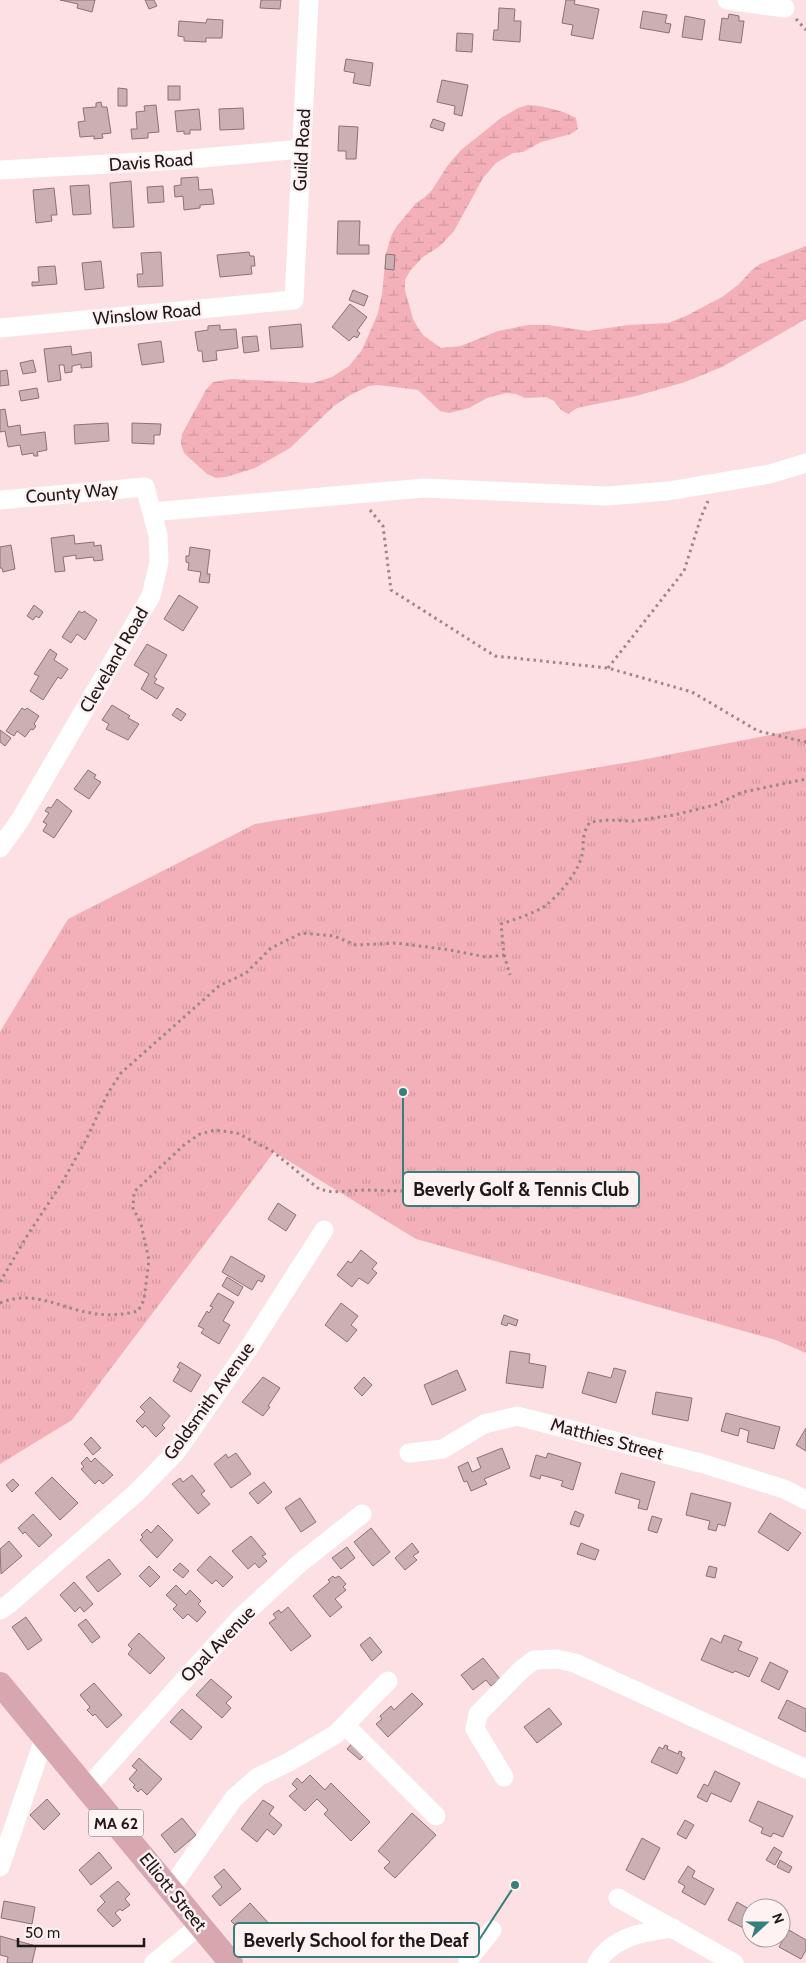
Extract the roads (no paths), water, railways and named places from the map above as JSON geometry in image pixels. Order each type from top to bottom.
[{"type":"main road","name":"Elliott Street","points":[[0,1684],[231,1963]]},
{"type":"street","name":"Guild Road","points":[[294,300],[310,0]]},
{"type":"street","points":[[727,0],[784,8]]},
{"type":"street","name":"Davis Road","points":[[0,170],[178,160],[302,149]]},
{"type":"street","name":"Winslow Road","points":[[0,328],[294,300]]},
{"type":"street","points":[[152,512],[424,488],[607,496],[668,491],[717,483],[770,474],[806,463]]},
{"type":"street","name":"County Way","points":[[0,500],[145,487]]},
{"type":"street","name":"Cleveland Road","points":[[0,848],[20,820],[151,596],[159,562],[158,534],[145,487]]},
{"type":"street","name":"Goldsmith Avenue","points":[[0,1610],[128,1499],[176,1452],[248,1349],[324,1230]]},
{"type":"street","name":"Matthies Street","points":[[410,1453],[443,1449],[484,1424],[517,1416],[704,1464],[784,1489],[806,1500]]},
{"type":"street","name":"Opal Avenue","points":[[88,1788],[240,1618],[300,1564],[362,1514]]},
{"type":"street","points":[[504,1777],[475,1729],[478,1714],[521,1670],[534,1660],[557,1659],[575,1663],[806,1769]]},
{"type":"street","points":[[170,1889],[234,1798],[258,1778],[336,1734],[388,1682]]},
{"type":"street","points":[[345,1725],[436,1816]]},
{"type":"street","points":[[0,1867],[44,1739]]},
{"type":"street","points":[[618,1898],[734,1963]]},
{"type":"street","points":[[154,1963],[200,1925]]},
{"type":"street","points":[[597,1963],[612,1945],[630,1936],[672,1928]]},
{"type":"street","points":[[468,1963],[468,1960],[492,1930]]},
{"type":"place","name":"Beverly Golf & Tennis Club","points":[[403,1092]]},
{"type":"place","name":"Beverly School for the Deaf","points":[[515,1885]]}]
